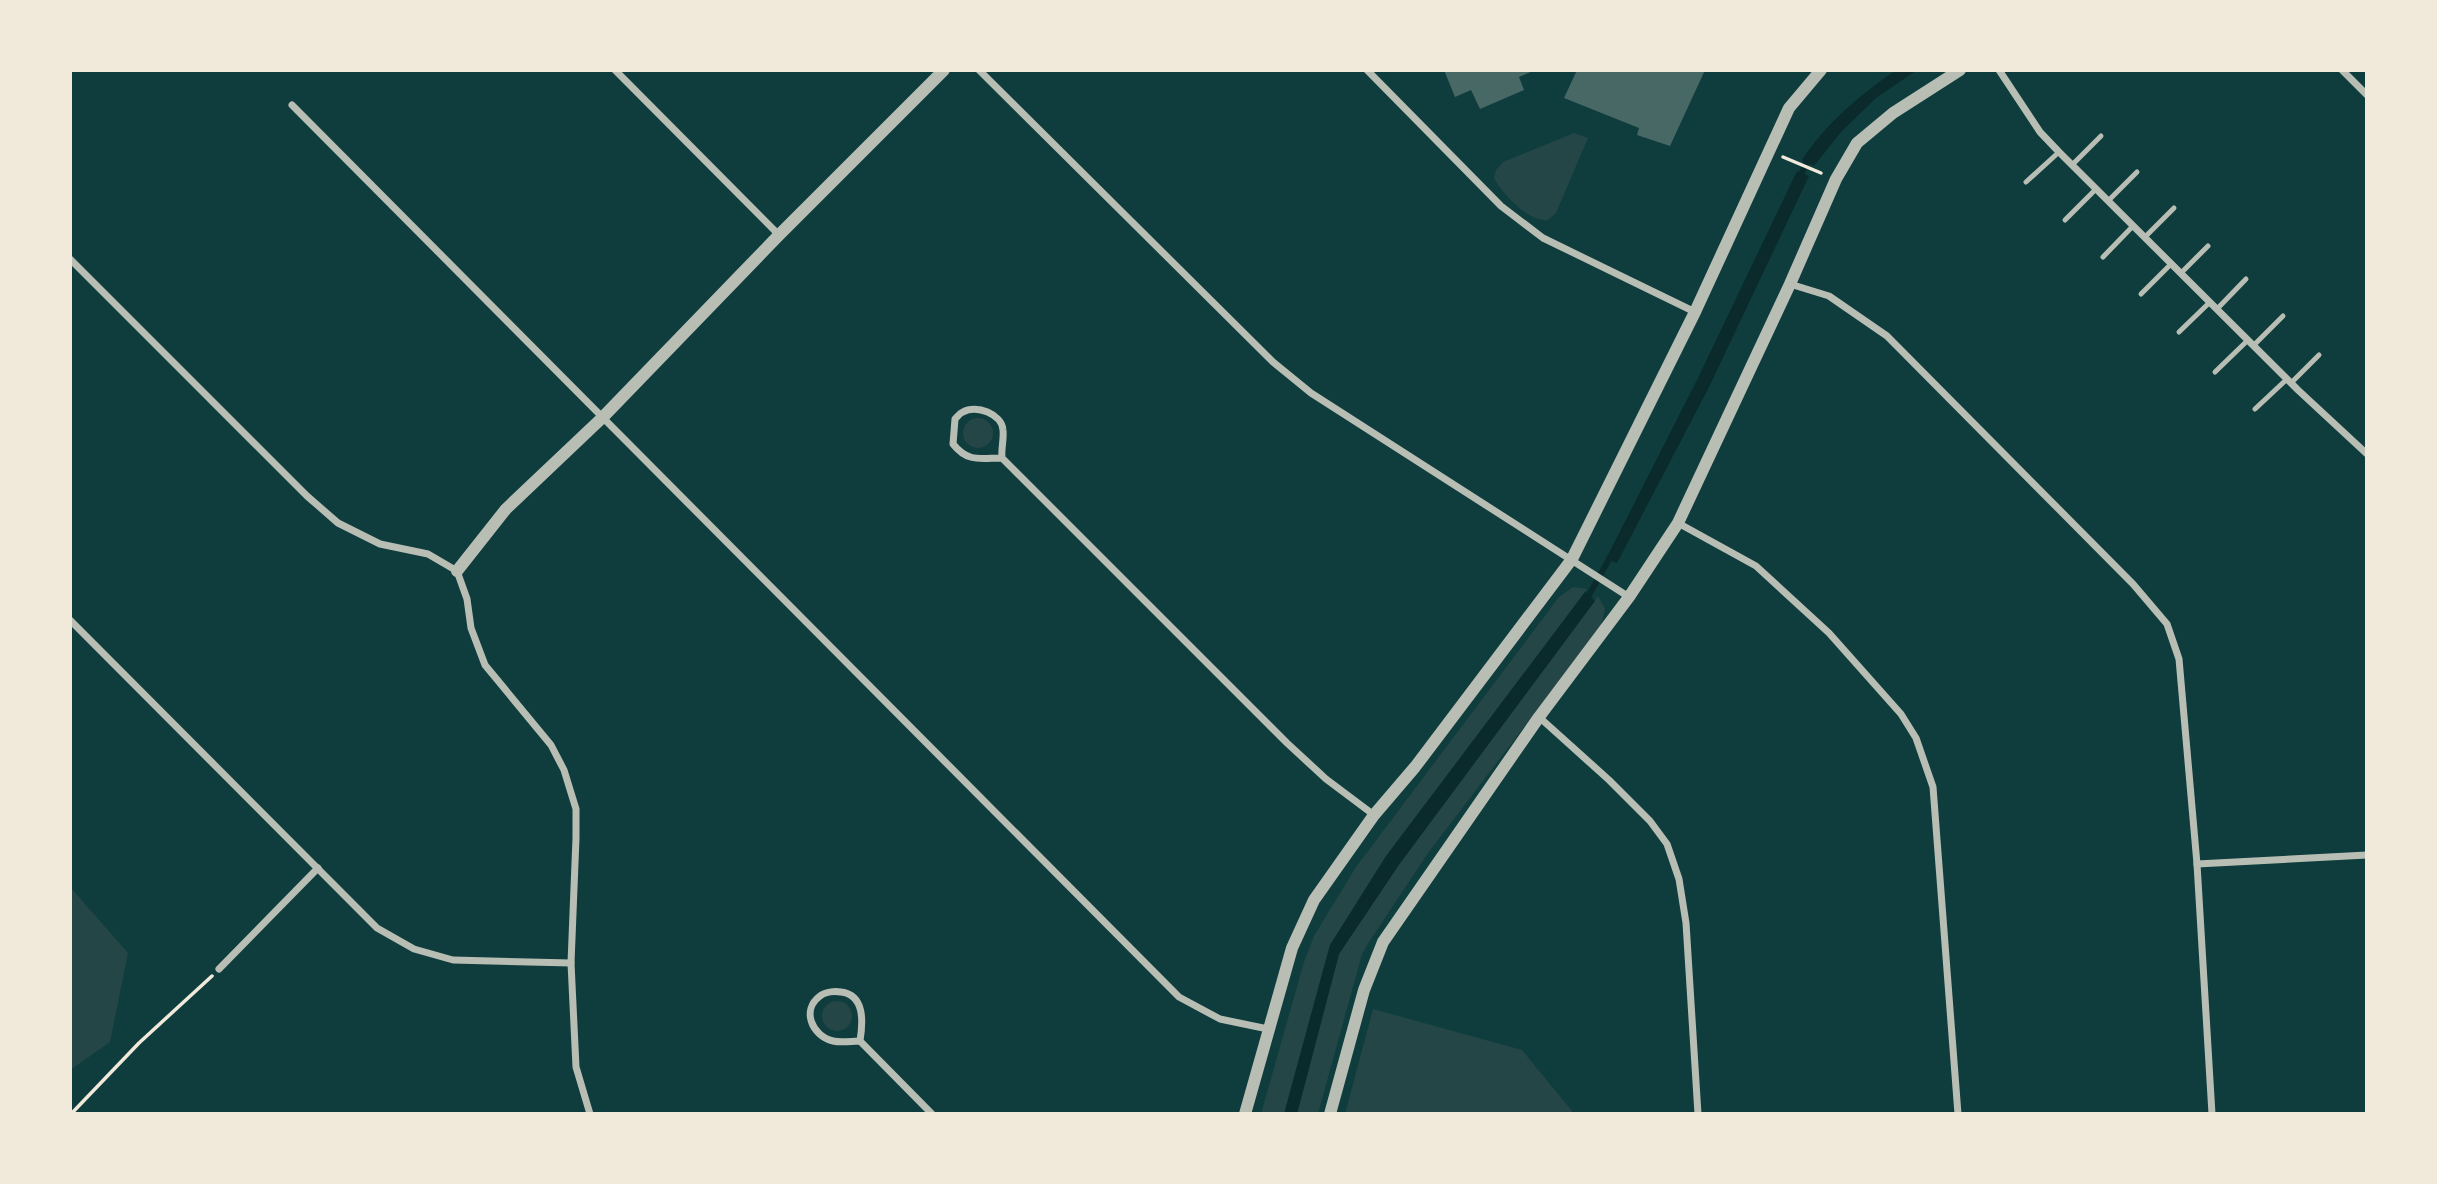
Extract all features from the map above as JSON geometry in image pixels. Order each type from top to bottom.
[{"type":"street","points":[[615,70],[779,235]]},
{"type":"street","points":[[457,571],[506,509],[603,417],[944,70]]},
{"type":"street","points":[[979,70],[1273,362],[1311,393],[1629,597]]},
{"type":"street","points":[[1367,70],[1501,206],[1543,238],[1695,312]]},
{"type":"street","points":[[1245,1114],[1292,948],[1314,900],[1374,815],[1423,757],[1572,559],[1695,312],[1789,108],[1821,70]]},
{"type":"street","points":[[1330,1114],[1364,990],[1383,942],[1539,717],[1629,597],[1678,523],[1836,179],[1857,144],[1894,114],[1960,70]]},
{"type":"street","points":[[1998,70],[2040,132],[2059,152],[2289,381],[2367,454]]},
{"type":"street","points":[[2342,70],[2367,95]]},
{"type":"street","points":[[292,105],[1179,997],[1220,1019],[1268,1029]]},
{"type":"street","points":[[70,259],[297,486],[338,523],[380,544],[428,554],[457,571],[467,600],[471,628],[485,665],[551,745],[564,770],[576,809],[571,964],[576,1067],[590,1114]]},
{"type":"street","points":[[1790,284],[1829,296],[1887,336],[2133,584],[2166,624],[2179,659],[2197,864],[2212,1114]]},
{"type":"street","points":[[1002,458],[974,459],[961,454],[953,444],[955,419],[964,411],[975,410],[989,412],[1000,422],[1003,429],[1000,446],[1002,458],[1287,743],[1326,779],[1374,815]]},
{"type":"street","points":[[1678,523],[1756,566],[1829,633],[1902,714],[1916,738],[1933,787],[1958,1114]]},
{"type":"street","points":[[70,620],[377,928],[414,949],[453,960],[571,964]]},
{"type":"street","points":[[1539,717],[1617,788],[1650,821],[1667,844],[1679,879],[1686,923],[1698,1114]]},
{"type":"street","points":[[2197,864],[2367,855]]},
{"type":"street","points":[[219,969],[318,868]]},
{"type":"street","points":[[860,1041],[863,1026],[859,1004],[849,994],[838,991],[822,993],[813,1002],[809,1015],[812,1026],[822,1037],[835,1041],[860,1041],[932,1114]]},
{"type":"lane","points":[[2072,165],[2101,136]]},
{"type":"lane","points":[[2026,182],[2059,152]]},
{"type":"lane","points":[[2108,201],[2137,173]]},
{"type":"lane","points":[[2065,220],[2095,189]]},
{"type":"lane","points":[[2145,237],[2174,208]]},
{"type":"lane","points":[[2103,257],[2133,226]]},
{"type":"lane","points":[[2181,273],[2208,246]]},
{"type":"lane","points":[[2141,294],[2171,264]]},
{"type":"lane","points":[[2217,309],[2246,279]]},
{"type":"lane","points":[[2179,332],[2210,302]]},
{"type":"lane","points":[[2215,372],[2283,316]]},
{"type":"lane","points":[[2255,409],[2319,355]]},
{"type":"path","points":[[1769,151],[1836,179]]},
{"type":"path","points":[[71,1114],[139,1043],[219,969]]},
{"type":"shaded area","points":[[1896,70],[1917,70],[1876,98],[1841,132],[1814,166],[1802,160],[1821,134],[1844,110]]},
{"type":"shaded area","points":[[1574,133],[1588,138],[1556,213],[1548,220],[1533,217],[1503,192],[1494,178],[1496,170],[1503,162]]},
{"type":"shaded area","points":[[1797,171],[1809,176],[1709,387],[1617,563],[1606,559],[1698,378]]},
{"type":"shaded area","points":[[978,418],[989,422],[993,433],[989,444],[978,448],[967,444],[963,433],[967,422]]},
{"type":"shaded area","points":[[1573,587],[1587,589],[1330,945],[1284,1114],[1261,1114],[1304,962],[1314,936],[1356,867],[1559,597]]},
{"type":"shaded area","points":[[1585,592],[1595,601],[1398,866],[1339,954],[1297,1114],[1284,1114],[1330,945],[1386,856]]},
{"type":"shaded area","points":[[1598,596],[1605,609],[1601,626],[1428,853],[1362,954],[1318,1114],[1297,1114],[1339,954],[1398,866]]},
{"type":"shaded area","points":[[70,887],[128,953],[110,1042],[70,1070]]},
{"type":"shaded area","points":[[837,1001],[848,1005],[852,1016],[848,1027],[837,1031],[826,1027],[822,1016],[826,1005]]},
{"type":"shaded area","points":[[1373,1009],[1522,1050],[1572,1114],[1345,1114]]},
{"type":"building","points":[[1444,70],[1535,70],[1519,77],[1524,90],[1480,109],[1471,90],[1455,97]]},
{"type":"building","points":[[1577,70],[1705,70],[1670,146],[1637,135],[1639,128],[1564,98]]},
{"type":"waterway","points":[[1798,181],[1810,155]]},
{"type":"waterway","points":[[1585,602],[1612,554]]}]
